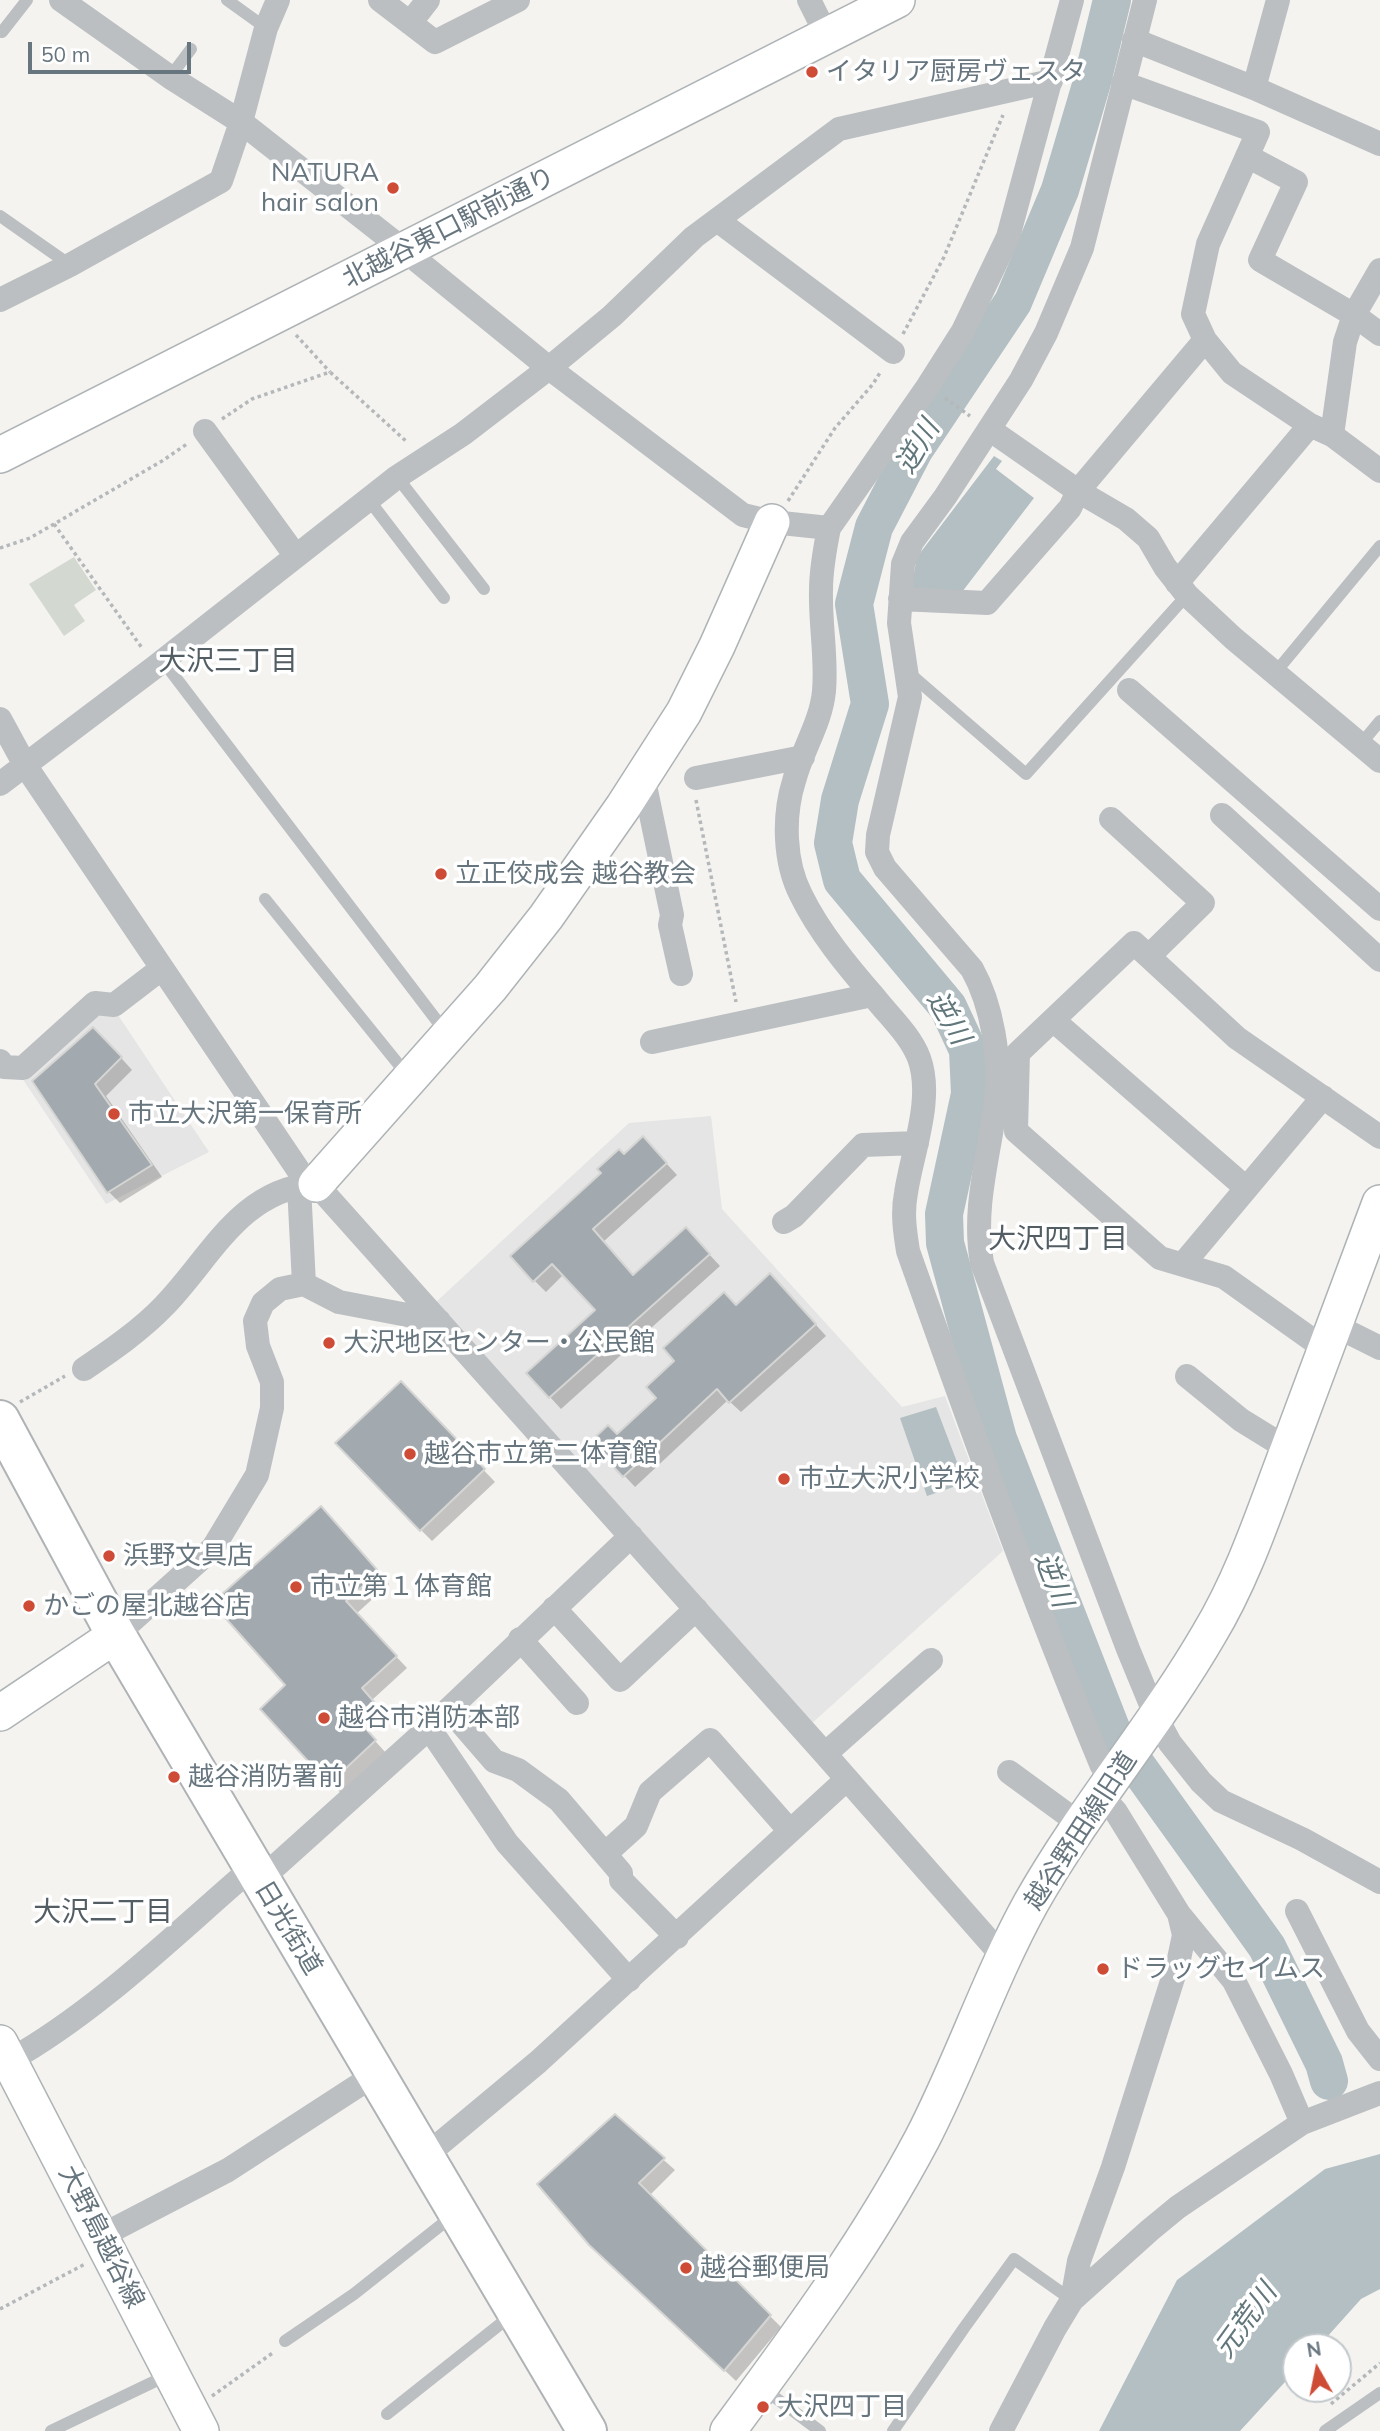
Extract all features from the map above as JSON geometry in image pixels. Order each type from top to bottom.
[{"type":"main road","name":"日光街道","points":[[6,1431],[116,1635],[376,2074],[576,2422]]},
{"type":"street","points":[[0,300],[71,265],[221,181],[241,122],[266,28],[278,0]]},
{"type":"street","points":[[380,0],[435,42],[518,0]]},
{"type":"street","points":[[410,23],[428,0]]},
{"type":"street","points":[[809,0],[827,36]]},
{"type":"street","name":"北越谷東口駅前通り","points":[[0,456],[897,0]]},
{"type":"street","points":[[1072,0],[1008,237],[963,331],[929,386],[829,528],[821,591],[824,689],[821,710],[793,781],[787,819],[788,844],[799,892],[812,915],[872,995],[908,1037],[919,1059],[923,1084],[922,1110],[905,1195],[904,1223],[908,1251],[1055,1653],[1109,1783],[1116,1812],[1179,1914],[1234,1981],[1281,2074],[1302,2123]]},
{"type":"street","points":[[1145,0],[1082,248],[1046,333],[1021,380],[983,425],[945,497],[912,542],[904,564],[900,623],[910,697],[877,835],[877,852],[885,868],[972,969],[989,1014],[996,1055],[997,1097],[977,1217],[982,1263],[1128,1649],[1152,1723],[1221,1801],[1302,1839],[1380,1882]]},
{"type":"street","points":[[1254,88],[1278,0]]},
{"type":"street","points":[[74,4],[170,77],[241,122],[549,368],[743,515],[772,522],[829,528]]},
{"type":"street","points":[[1134,40],[1254,88],[1380,144]]},
{"type":"street","points":[[0,784],[159,664],[397,477],[463,434],[549,368],[612,316],[694,237],[839,129],[1051,81]]},
{"type":"street","points":[[1123,83],[1258,132],[1208,244],[1193,314],[1205,341],[1232,373],[1380,471]]},
{"type":"street","points":[[1247,156],[1296,182],[1260,260],[1354,315],[1380,334]]},
{"type":"street","points":[[717,220],[893,352]]},
{"type":"street","points":[[1182,589],[1321,430],[1354,315],[1380,270]]},
{"type":"street","points":[[900,599],[987,603],[1070,508],[1078,491],[1205,341]]},
{"type":"street","points":[[983,425],[1078,491],[1126,519],[1148,538],[1182,589],[1233,638],[1380,761]]},
{"type":"street","points":[[205,431],[295,555]]},
{"type":"street","points":[[84,1369],[120,1345],[164,1306],[226,1231],[255,1204],[308,1185],[489,988],[546,917],[643,776],[689,701],[717,646],[772,522]]},
{"type":"street","points":[[1129,690],[1380,909]]},
{"type":"street","points":[[0,719],[25,765],[308,1185],[439,1321],[1004,1959]]},
{"type":"street","points":[[696,788],[803,757]]},
{"type":"street","points":[[643,776],[672,915],[670,925],[681,974]]},
{"type":"street","points":[[1222,816],[1380,960]]},
{"type":"street","points":[[1111,819],[1203,903],[1149,956]]},
{"type":"street","points":[[1380,1137],[1237,1038],[1134,943],[1018,1052],[1016,1131],[1160,1258],[1224,1277],[1330,1337],[1380,1348]]},
{"type":"street","points":[[0,1061],[4,1067],[23,1068],[95,1003],[114,1005],[161,969]]},
{"type":"street","points":[[653,1042],[872,995]]},
{"type":"street","points":[[1053,1020],[1246,1188]]},
{"type":"street","points":[[1183,1264],[1323,1097]]},
{"type":"street","points":[[784,1222],[794,1216],[863,1145],[917,1143]]},
{"type":"street","points":[[304,1284],[308,1185]]},
{"type":"street","name":"越谷野田線旧道","points":[[728,2431],[843,2273],[901,2178],[1029,1907],[1080,1824],[1152,1723],[1225,1605],[1262,1518],[1330,1337],[1372,1251],[1380,1203]]},
{"type":"street","points":[[0,1713],[116,1635],[213,1548],[257,1475],[272,1408],[272,1382],[258,1346],[255,1321],[262,1303],[280,1289],[304,1284],[339,1302],[439,1321]]},
{"type":"street","points":[[1187,1376],[1241,1419],[1288,1449]]},
{"type":"street","points":[[5,2052],[62,2029],[256,1874],[429,1728],[631,1535]]},
{"type":"street","points":[[554,1608],[620,1680],[696,1609]]},
{"type":"street","points":[[520,1639],[578,1703]]},
{"type":"street","points":[[825,1754],[931,1660]]},
{"type":"street","points":[[449,1709],[495,1760],[518,1770],[559,1800],[621,1873],[621,1880],[677,1937]]},
{"type":"street","points":[[429,1728],[507,1843],[629,1980]]},
{"type":"street","points":[[605,1854],[636,1826],[650,1793],[710,1740],[790,1831]]},
{"type":"street","points":[[1009,1772],[1080,1824]]},
{"type":"street","points":[[424,2157],[538,2063],[847,1779]]},
{"type":"street","points":[[1297,1911],[1358,2031],[1380,2059]]},
{"type":"street","points":[[1072,2300],[1079,2261],[1120,2145],[1179,1959],[1184,1935],[1179,1914]]},
{"type":"street","name":"大野島越谷線","points":[[5,2052],[196,2421]]},
{"type":"street","points":[[105,2243],[228,2170],[376,2074]]},
{"type":"street","points":[[1002,2431],[1072,2300],[1178,2207],[1302,2123],[1380,2093]]},
{"type":"lane","points":[[2,32],[27,0]]},
{"type":"lane","points":[[227,0],[266,28]]},
{"type":"lane","points":[[170,77],[191,49]]},
{"type":"lane","points":[[0,216],[71,265]]},
{"type":"lane","points":[[397,477],[484,589]]},
{"type":"lane","points":[[369,500],[444,598]]},
{"type":"lane","points":[[1275,673],[1380,546]]},
{"type":"lane","points":[[908,672],[1026,774],[1182,589]]},
{"type":"lane","points":[[159,664],[448,1035]]},
{"type":"lane","points":[[1360,745],[1380,721]]},
{"type":"lane","points":[[265,899],[409,1077]]},
{"type":"lane","points":[[285,2341],[354,2294],[457,2213]]},
{"type":"lane","points":[[893,2431],[1014,2259],[1072,2300]]},
{"type":"lane","points":[[387,2414],[515,2312]]},
{"type":"lane","points":[[51,2431],[171,2373]]},
{"type":"lane","points":[[761,2387],[820,2431]]},
{"type":"lane","points":[[1325,2431],[1380,2393]]},
{"type":"path","points":[[772,522],[835,428],[873,384],[893,352],[944,257],[1014,91]]},
{"type":"path","points":[[292,330],[330,372]]},
{"type":"path","points":[[945,398],[983,425]]},
{"type":"path","points":[[54,524],[159,664]]},
{"type":"path","points":[[696,788],[740,1023]]},
{"type":"path","points":[[6,1431],[80,1366],[84,1369]]},
{"type":"path","points":[[0,2309],[105,2243]]},
{"type":"path","points":[[196,2421],[285,2341]]},
{"type":"path","points":[[1323,2411],[1380,2362]]},
{"type":"shaded area","points":[[74,557],[96,590],[74,605],[85,621],[64,636],[29,584]]},
{"type":"shaded area","name":"市立大沢第一保育所","points":[[95,1006],[114,1009],[209,1152],[106,1204],[20,1075]]},
{"type":"shaded area","name":"市立大沢小学校","points":[[711,1116],[722,1209],[902,1407],[945,1396],[1003,1551],[811,1724],[435,1303],[629,1123]]},
{"type":"water","points":[[994,456],[1002,461],[996,469],[1034,498],[962,592],[911,588],[917,557]]},
{"type":"water","points":[[936,1407],[965,1483],[927,1496],[900,1418]]},
{"type":"water","name":"元荒川","points":[[1380,2154],[1380,2289],[1361,2299],[1331,2333],[1282,2333],[1282,2385],[1240,2431],[1099,2431],[1177,2280],[1325,2169]]},
{"type":"building","points":[[93,1027],[122,1057],[95,1084],[152,1165],[107,1193],[32,1081]]},
{"type":"building","points":[[643,1136],[667,1163],[593,1229],[633,1275],[686,1227],[710,1254],[549,1398],[526,1373],[595,1310],[552,1264],[533,1282],[510,1256],[601,1173],[597,1169],[619,1149],[624,1154]]},
{"type":"building","points":[[770,1273],[816,1324],[729,1403],[717,1389],[623,1477],[590,1442],[608,1425],[617,1434],[656,1398],[646,1387],[674,1361],[663,1348],[724,1292],[736,1305]]},
{"type":"building","points":[[401,1381],[485,1469],[420,1531],[335,1443]]},
{"type":"building","points":[[321,1506],[379,1572],[346,1601],[397,1656],[362,1688],[375,1703],[357,1719],[376,1740],[329,1784],[260,1709],[285,1685],[212,1603]]},
{"type":"building","points":[[615,2114],[665,2158],[639,2183],[771,2315],[724,2371],[589,2245],[537,2184]]},
{"type":"waterway","name":"逆川","points":[[1112,0],[1092,82],[1060,190],[1013,302],[914,450],[874,527],[854,604],[870,704],[840,800],[833,843],[842,880],[948,1007],[968,1050],[970,1094],[944,1214],[945,1243],[998,1439],[1112,1731],[1267,1947],[1324,2063],[1329,2081]]},
{"type":"place","name":"イタリア厨房ヴェスタ","points":[[812,72]]},
{"type":"place","name":"NATURA hair salon","points":[[393,188]]},
{"type":"place","name":"立正佼成会 越谷教会","points":[[441,874]]},
{"type":"place","name":"市立大沢第一保育所","points":[[114,1114]]},
{"type":"place","name":"大沢地区センター・公民館","points":[[329,1343]]},
{"type":"place","name":"越谷市立第二体育館","points":[[410,1454]]},
{"type":"place","name":"市立大沢小学校","points":[[784,1479]]},
{"type":"place","name":"浜野文具店","points":[[109,1556]]},
{"type":"place","name":"市立第１体育館","points":[[296,1587]]},
{"type":"place","name":"かごの屋北越谷店","points":[[29,1606]]},
{"type":"place","name":"越谷市消防本部","points":[[324,1718]]},
{"type":"place","name":"越谷消防署前","points":[[174,1777]]},
{"type":"place","name":"ドラッグセイムス","points":[[1103,1969]]},
{"type":"place","name":"越谷郵便局","points":[[686,2268]]},
{"type":"place","name":"大沢四丁目","points":[[763,2407]]},
{"type":"district","name":"大沢三丁目","points":[[228,662]]},
{"type":"district","name":"大沢四丁目","points":[[1058,1240]]},
{"type":"district","name":"大沢二丁目","points":[[103,1913]]}]
